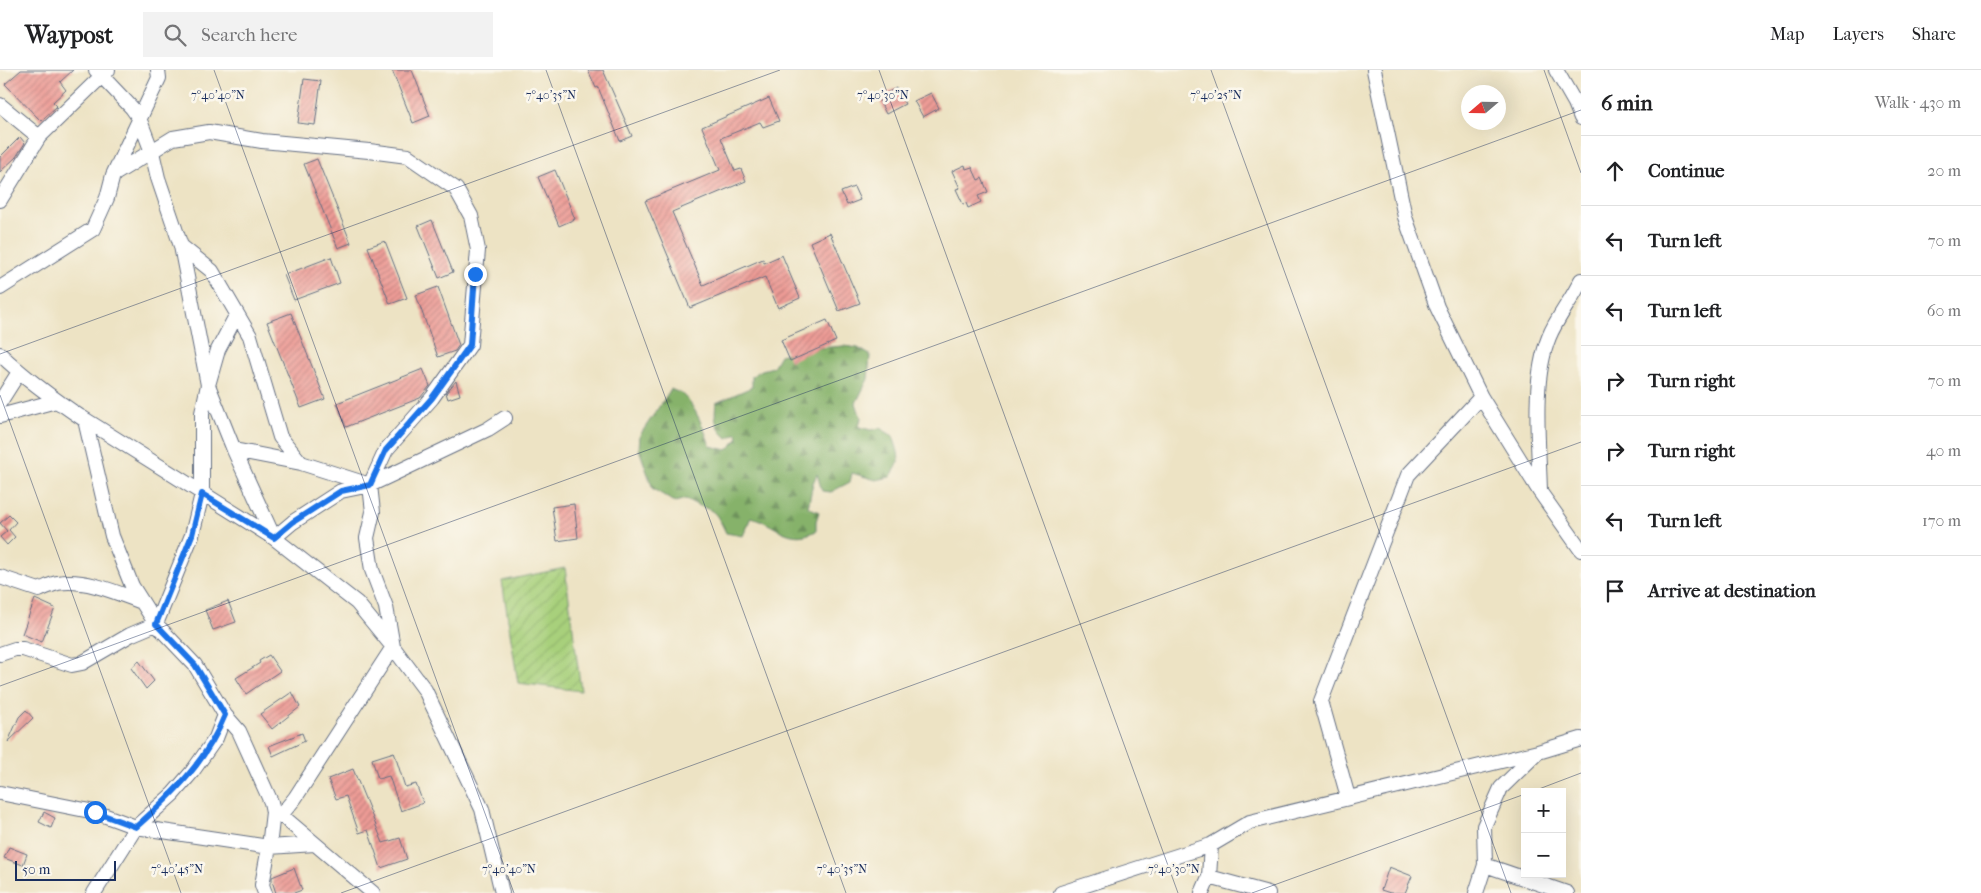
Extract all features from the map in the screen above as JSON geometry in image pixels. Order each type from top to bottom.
[{"type":"street","points":[[0,288],[93,228],[107,198],[112,175],[159,78],[158,70]]},
{"type":"street","points":[[1374,70],[1405,217],[1437,306],[1481,397],[1540,492],[1581,550]]},
{"type":"street","points":[[1556,70],[1575,103],[1581,118]]},
{"type":"street","points":[[0,200],[39,138],[102,72],[139,118],[152,152],[158,178],[181,246],[208,385],[234,450],[274,538]]},
{"type":"street","points":[[0,105],[39,138]]},
{"type":"street","points":[[112,175],[173,138],[209,132],[262,141],[408,156],[456,189],[471,216],[478,250],[470,345],[432,398],[386,450],[370,485],[373,512],[368,538],[372,570],[386,607],[394,647],[295,798],[277,814],[268,846],[262,885],[266,893]]},
{"type":"street","points":[[181,246],[212,271],[250,336],[280,437],[301,463]]},
{"type":"street","points":[[1540,492],[1538,410],[1541,370],[1549,336],[1581,280]]},
{"type":"street","points":[[0,654],[15,649],[23,649],[72,665],[82,663],[130,635],[156,624],[192,535],[202,494],[202,413],[218,350],[237,314]]},
{"type":"street","points":[[0,354],[19,372],[56,401],[85,420],[112,536],[132,586],[156,624],[195,665],[225,715],[238,731],[277,814],[373,893]]},
{"type":"street","points":[[0,402],[19,372]]},
{"type":"street","points":[[1348,797],[1321,701],[1408,475],[1481,397]]},
{"type":"street","points":[[0,416],[56,401],[274,538],[356,603],[394,647],[425,690],[482,809],[502,893]]},
{"type":"street","points":[[274,538],[293,522],[341,491],[370,485],[488,429],[505,418]]},
{"type":"street","points":[[234,450],[301,463],[370,485]]},
{"type":"street","points":[[0,577],[39,590],[57,583],[74,583],[106,588],[142,602]]},
{"type":"street","points":[[94,893],[136,827],[173,794],[192,772],[216,738],[225,715]]},
{"type":"street","points":[[1061,893],[1211,845],[1250,822],[1538,752],[1581,739]]},
{"type":"street","points":[[1476,893],[1485,865],[1484,826],[1501,788],[1538,752]]},
{"type":"street","points":[[0,792],[95,812],[136,827],[268,846],[315,844]]},
{"type":"street","points":[[1202,893],[1209,877],[1211,845]]},
{"type":"street","points":[[1485,865],[1567,893]]},
{"type":"street","points":[[1209,877],[1268,893]]},
{"type":"green space","points":[[844,346],[858,348],[870,355],[868,379],[856,403],[861,418],[859,427],[871,430],[880,428],[893,436],[899,457],[897,466],[890,477],[876,480],[852,473],[850,482],[831,492],[822,491],[817,474],[808,507],[819,512],[816,521],[816,531],[798,536],[790,535],[751,517],[743,536],[726,533],[717,517],[710,510],[686,499],[675,502],[653,489],[639,449],[640,435],[671,389],[682,394],[687,399],[695,411],[710,446],[727,450],[738,439],[737,433],[727,438],[720,430],[715,418],[716,403],[752,387],[752,376],[762,370],[773,367],[780,355],[806,349]]},
{"type":"green space","points":[[565,568],[581,691],[518,683],[502,581]]},
{"type":"building","points":[[21,70],[73,70],[60,82],[66,90],[53,102],[57,106],[41,121],[5,84]]},
{"type":"building","points":[[392,70],[412,70],[430,116],[413,123]]},
{"type":"building","points":[[588,70],[603,70],[632,136],[620,141],[598,87],[596,88]]},
{"type":"building","points":[[304,79],[321,81],[315,125],[298,123]]},
{"type":"building","points":[[896,88],[905,104],[886,114],[878,98]]},
{"type":"building","points":[[931,93],[939,108],[923,117],[914,101]]},
{"type":"building","points":[[769,98],[779,121],[763,127],[760,122],[721,138],[735,171],[741,169],[746,181],[672,212],[703,285],[763,259],[764,263],[782,255],[800,298],[778,308],[765,277],[690,308],[645,201],[720,170],[702,127]]},
{"type":"building","points":[[20,137],[25,143],[16,157],[0,172],[0,157]]},
{"type":"building","points":[[317,159],[351,243],[338,248],[304,164]]},
{"type":"building","points":[[965,165],[966,169],[972,167],[978,180],[982,178],[988,192],[978,196],[981,202],[968,208],[966,203],[963,204],[956,189],[960,188],[952,171]]},
{"type":"building","points":[[555,170],[575,219],[559,226],[538,177]]},
{"type":"building","points":[[854,187],[860,200],[847,205],[841,192]]},
{"type":"building","points":[[432,220],[453,272],[439,278],[418,226]]},
{"type":"building","points":[[830,233],[860,303],[839,311],[810,242]]},
{"type":"building","points":[[385,241],[407,298],[390,304],[368,247]]},
{"type":"building","points":[[331,257],[340,283],[294,300],[284,275]]},
{"type":"building","points":[[438,287],[459,345],[455,351],[438,357],[416,295]]},
{"type":"building","points":[[291,313],[325,399],[301,408],[267,322]]},
{"type":"building","points":[[827,320],[836,341],[790,361],[781,340]]},
{"type":"building","points":[[423,369],[430,386],[420,398],[346,427],[337,403]]},
{"type":"building","points":[[456,381],[460,395],[448,399],[446,393]]},
{"type":"building","points":[[574,504],[578,538],[557,541],[552,507]]},
{"type":"building","points":[[9,515],[16,522],[9,530],[15,537],[7,545],[0,537],[7,531],[0,523]]},
{"type":"building","points":[[35,599],[55,608],[42,642],[22,634]]},
{"type":"building","points":[[228,601],[236,622],[213,630],[205,610]]},
{"type":"building","points":[[269,655],[280,671],[246,694],[236,678]]},
{"type":"building","points":[[139,661],[154,681],[146,689],[131,668]]},
{"type":"building","points":[[292,692],[300,707],[272,729],[260,714]]},
{"type":"building","points":[[26,710],[33,718],[8,742],[19,717]]},
{"type":"building","points":[[302,733],[305,741],[273,756],[269,746]]},
{"type":"building","points":[[394,752],[405,787],[416,784],[423,803],[401,811],[389,776],[378,779],[372,759]]},
{"type":"building","points":[[353,769],[383,843],[400,838],[407,859],[381,868],[368,830],[359,833],[346,796],[336,799],[328,779]]},
{"type":"building","points":[[44,812],[55,818],[51,828],[39,822]]},
{"type":"building","points":[[9,847],[27,854],[23,865],[4,858]]},
{"type":"building","points":[[1389,867],[1412,876],[1405,893],[1390,893],[1381,890]]},
{"type":"building","points":[[294,868],[302,890],[294,893],[276,893],[272,877]]},
{"type":"route","points":[[95,812],[136,827],[173,794],[192,772],[216,738],[225,715],[195,665],[156,624],[192,535],[202,494],[274,538],[293,522],[341,491],[370,485],[386,450],[432,398],[470,345],[475,274]]}]
